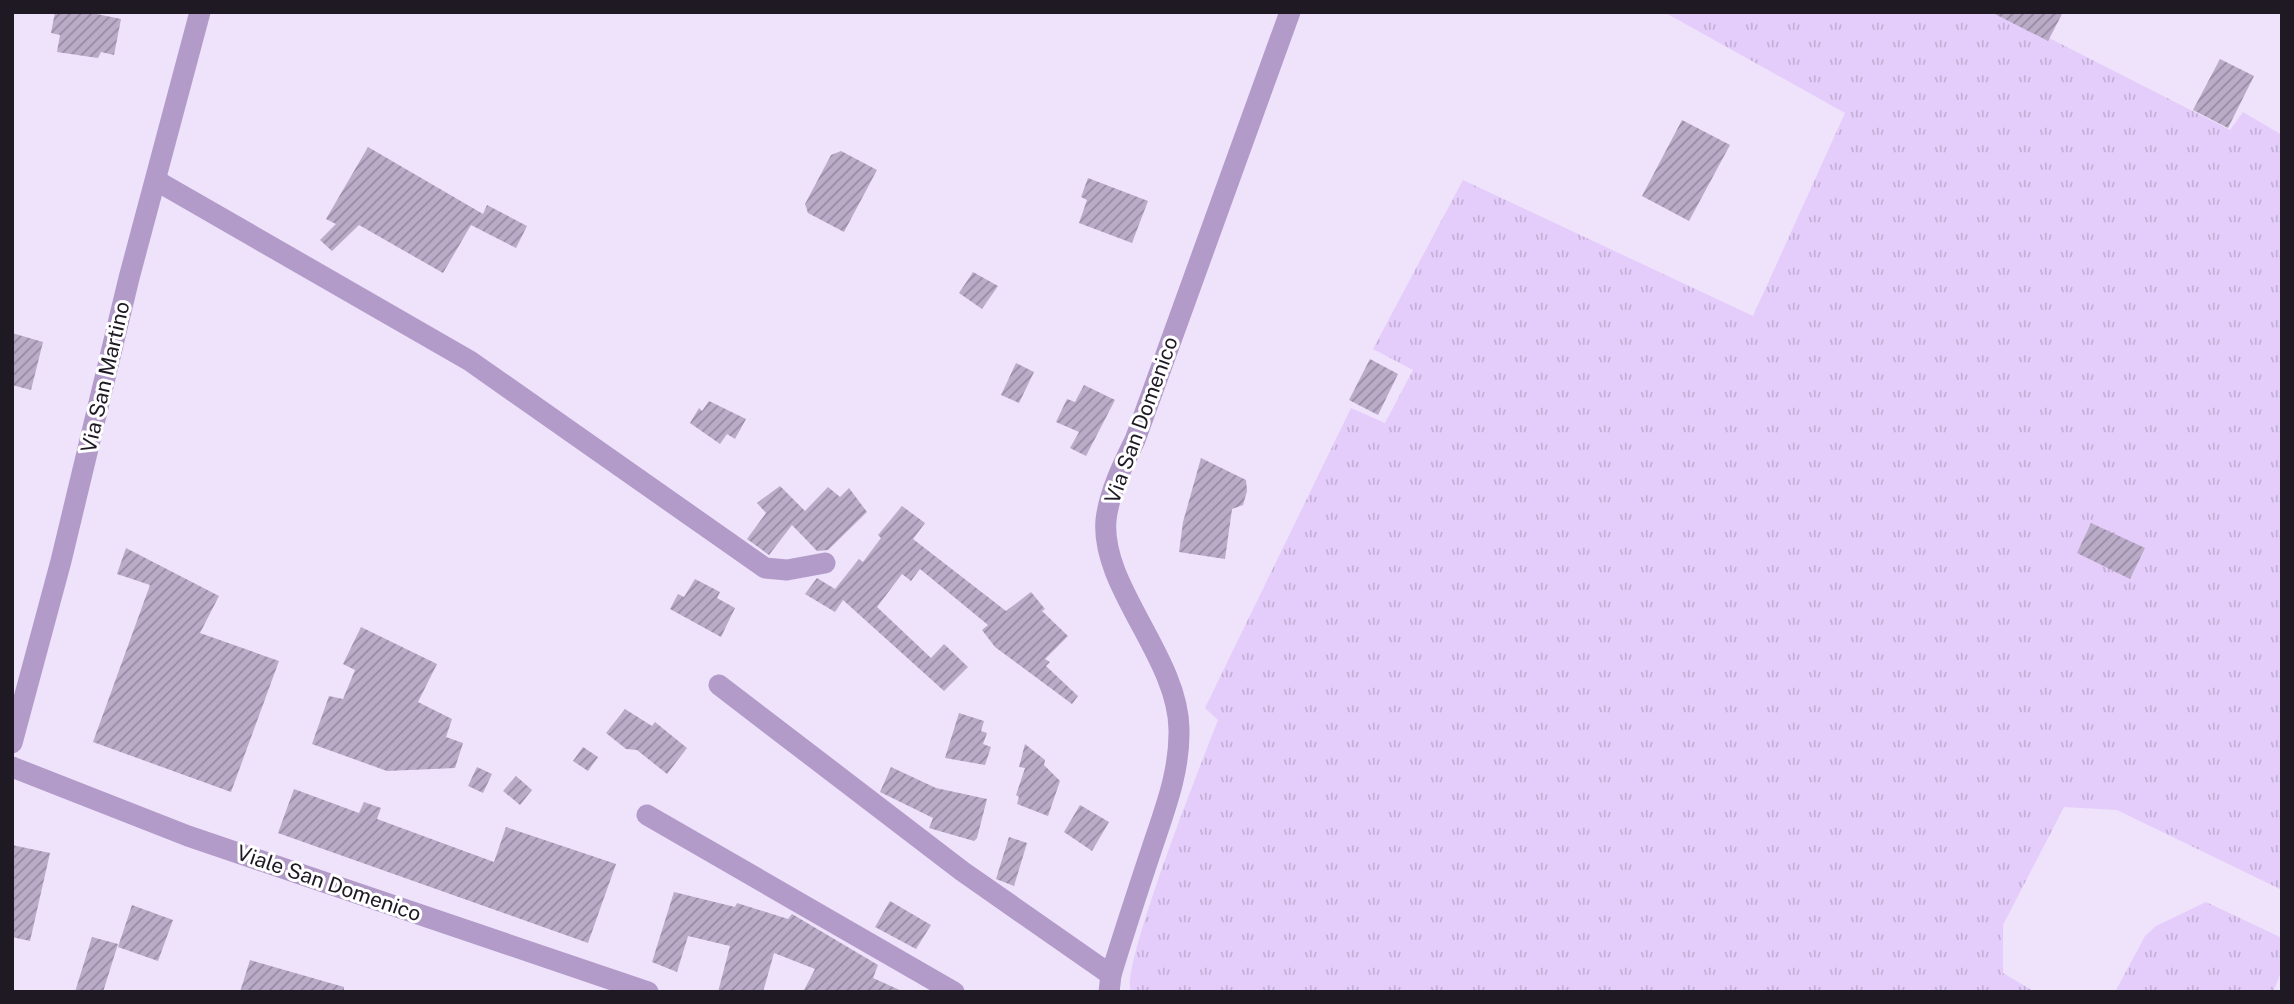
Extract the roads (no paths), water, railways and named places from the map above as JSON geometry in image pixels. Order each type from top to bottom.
[{"type":"street","name":"Via San Martino","points":[[12,743],[61,561],[129,278],[200,12]]},
{"type":"street","name":"Via San Domenico","points":[[1110,983],[1178,764],[1179,727],[1172,689],[1117,574],[1108,541],[1106,520],[1121,470],[1135,440],[1290,12]]},
{"type":"street","points":[[157,181],[470,361],[765,568],[787,570],[825,563]]},
{"type":"street","points":[[719,685],[1110,983]]},
{"type":"street","name":"Viale San Domenico","points":[[12,767],[188,835],[648,992]]},
{"type":"street","points":[[647,815],[954,992]]}]
